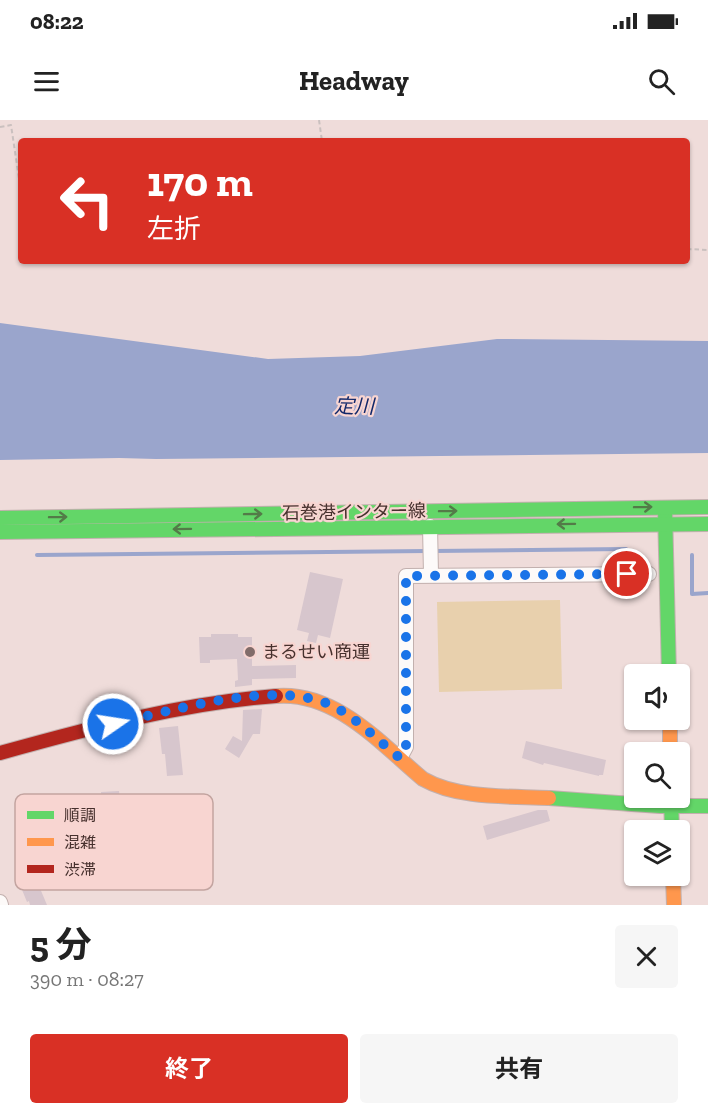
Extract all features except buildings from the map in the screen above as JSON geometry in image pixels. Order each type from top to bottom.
[{"type":"main road","points":[[665,506],[669,664]]},
{"type":"main road","name":"石巻港インター線","points":[[0,518],[708,507]]},
{"type":"main road","name":"石巻港インター線","points":[[0,532],[708,524]]},
{"type":"main road","points":[[0,753],[70,734],[199,705],[283,695],[319,701],[342,711],[423,779],[435,786],[454,792],[624,800]]},
{"type":"main road","points":[[690,804],[708,806]]},
{"type":"main road","points":[[673,886],[674,905]]},
{"type":"street","points":[[430,526],[431,574]]},
{"type":"street","points":[[400,758],[406,747],[406,576],[649,574]]},
{"type":"path","points":[[319,120],[322,138]]},
{"type":"path","points":[[0,127],[11,125],[18,172]]},
{"type":"path","points":[[690,249],[708,250]]},
{"type":"shaded area","points":[[560,600],[562,689],[439,692],[437,602]]},
{"type":"water","name":"定川","points":[[0,323],[268,359],[360,356],[497,339],[708,341],[708,453],[0,460]]},
{"type":"waterway","points":[[434,551],[626,549]]},
{"type":"waterway","points":[[37,555],[427,551]]},
{"type":"waterway","points":[[692,555],[692,594],[708,593]]},
{"type":"traffic: fast","points":[[0,518],[708,507]]},
{"type":"traffic: fast","points":[[665,510],[669,664]]},
{"type":"traffic: fast","points":[[0,532],[708,524]]},
{"type":"traffic: fast","points":[[549,798],[660,806],[708,806]]},
{"type":"traffic: fast","points":[[671,808],[672,820]]},
{"type":"traffic: slow","points":[[276,696],[298,697],[318,702],[338,711],[374,736],[423,779],[437,785],[484,795],[549,798]]},
{"type":"traffic: slow","points":[[670,730],[670,742]]},
{"type":"traffic: slow","points":[[673,886],[674,905]]},
{"type":"traffic: jam","points":[[0,753],[102,726],[172,711],[206,704],[276,696]]},
{"type":"place","name":"まるせい商運","points":[[250,652]]},
{"type":"route","points":[[113,724],[232,699],[283,695],[319,701],[342,711],[400,758],[406,747],[406,576],[627,574]]}]
